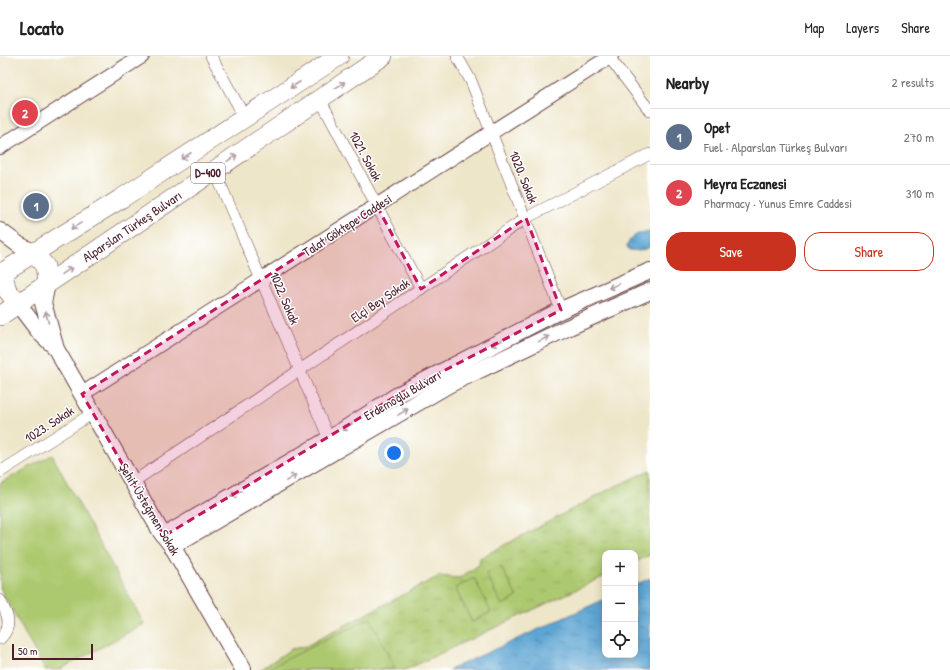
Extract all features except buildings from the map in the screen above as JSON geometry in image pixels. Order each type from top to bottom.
[{"type":"highway","name":"D-400","points":[[1,270],[122,198],[339,56]]},
{"type":"highway","name":"Alparslan Türkeş Bulvarı","points":[[0,316],[214,169],[384,56]]},
{"type":"highway","points":[[33,252],[45,266],[48,284]]},
{"type":"highway","points":[[1,270],[7,290],[18,304]]},
{"type":"main road","points":[[0,231],[19,245],[33,252]]},
{"type":"main road","name":"Erdemoğlu Bulvarı","points":[[168,541],[401,393],[561,310],[650,271]]},
{"type":"main road","name":"Şehit Üsteğmen Sokak","points":[[48,284],[43,303],[56,349],[243,669]]},
{"type":"main road","name":"Erdemoğlu Bulvarı","points":[[168,541],[448,385],[650,291]]},
{"type":"main road","name":"Şehit Üsteğmen Sokak","points":[[18,304],[40,333],[56,349]]},
{"type":"street","points":[[0,147],[142,56]]},
{"type":"street","points":[[212,56],[245,118]]},
{"type":"street","name":"1020. Sokak","points":[[457,56],[471,81],[561,310]]},
{"type":"street","points":[[610,57],[650,111]]},
{"type":"street","name":"Talat Göktepe Caddesi","points":[[82,394],[610,57]]},
{"type":"street","name":"1021. Sokak","points":[[320,99],[421,289]]},
{"type":"street","name":"Elçi Bey Sokak","points":[[133,482],[526,218],[650,154]]},
{"type":"street","name":"1022. Sokak","points":[[214,169],[329,439]]},
{"type":"street","name":"1023. Sokak","points":[[0,472],[93,413]]},
{"type":"street","points":[[0,600],[5,610],[8,623],[7,632],[0,639]]},
{"type":"highlighted area","points":[[377,206],[421,289],[526,218],[561,310],[401,393],[164,536],[82,394]]},
{"type":"green space","points":[[52,455],[144,624],[59,670],[45,670],[0,588],[0,483]]},
{"type":"green space","points":[[650,470],[650,555],[638,561],[638,550],[602,550],[602,577],[405,670],[260,670],[291,649],[304,647],[439,576],[459,578],[479,565],[480,558],[610,489]]},
{"type":"green space","points":[[501,567],[517,597],[502,605],[486,574]]},
{"type":"green space","points":[[474,578],[491,612],[472,622],[455,588]]},
{"type":"green space","points":[[370,618],[395,669],[273,670],[271,667]]},
{"type":"water","points":[[650,231],[650,247],[640,251],[629,250],[627,246],[633,237],[643,232]]},
{"type":"water","points":[[650,578],[650,670],[449,670],[602,600],[602,658],[638,658],[638,584]]},
{"type":"place","name":"Meyra Eczanesi","points":[[25,113]]},
{"type":"place","name":"Opet","points":[[36,206]]}]
